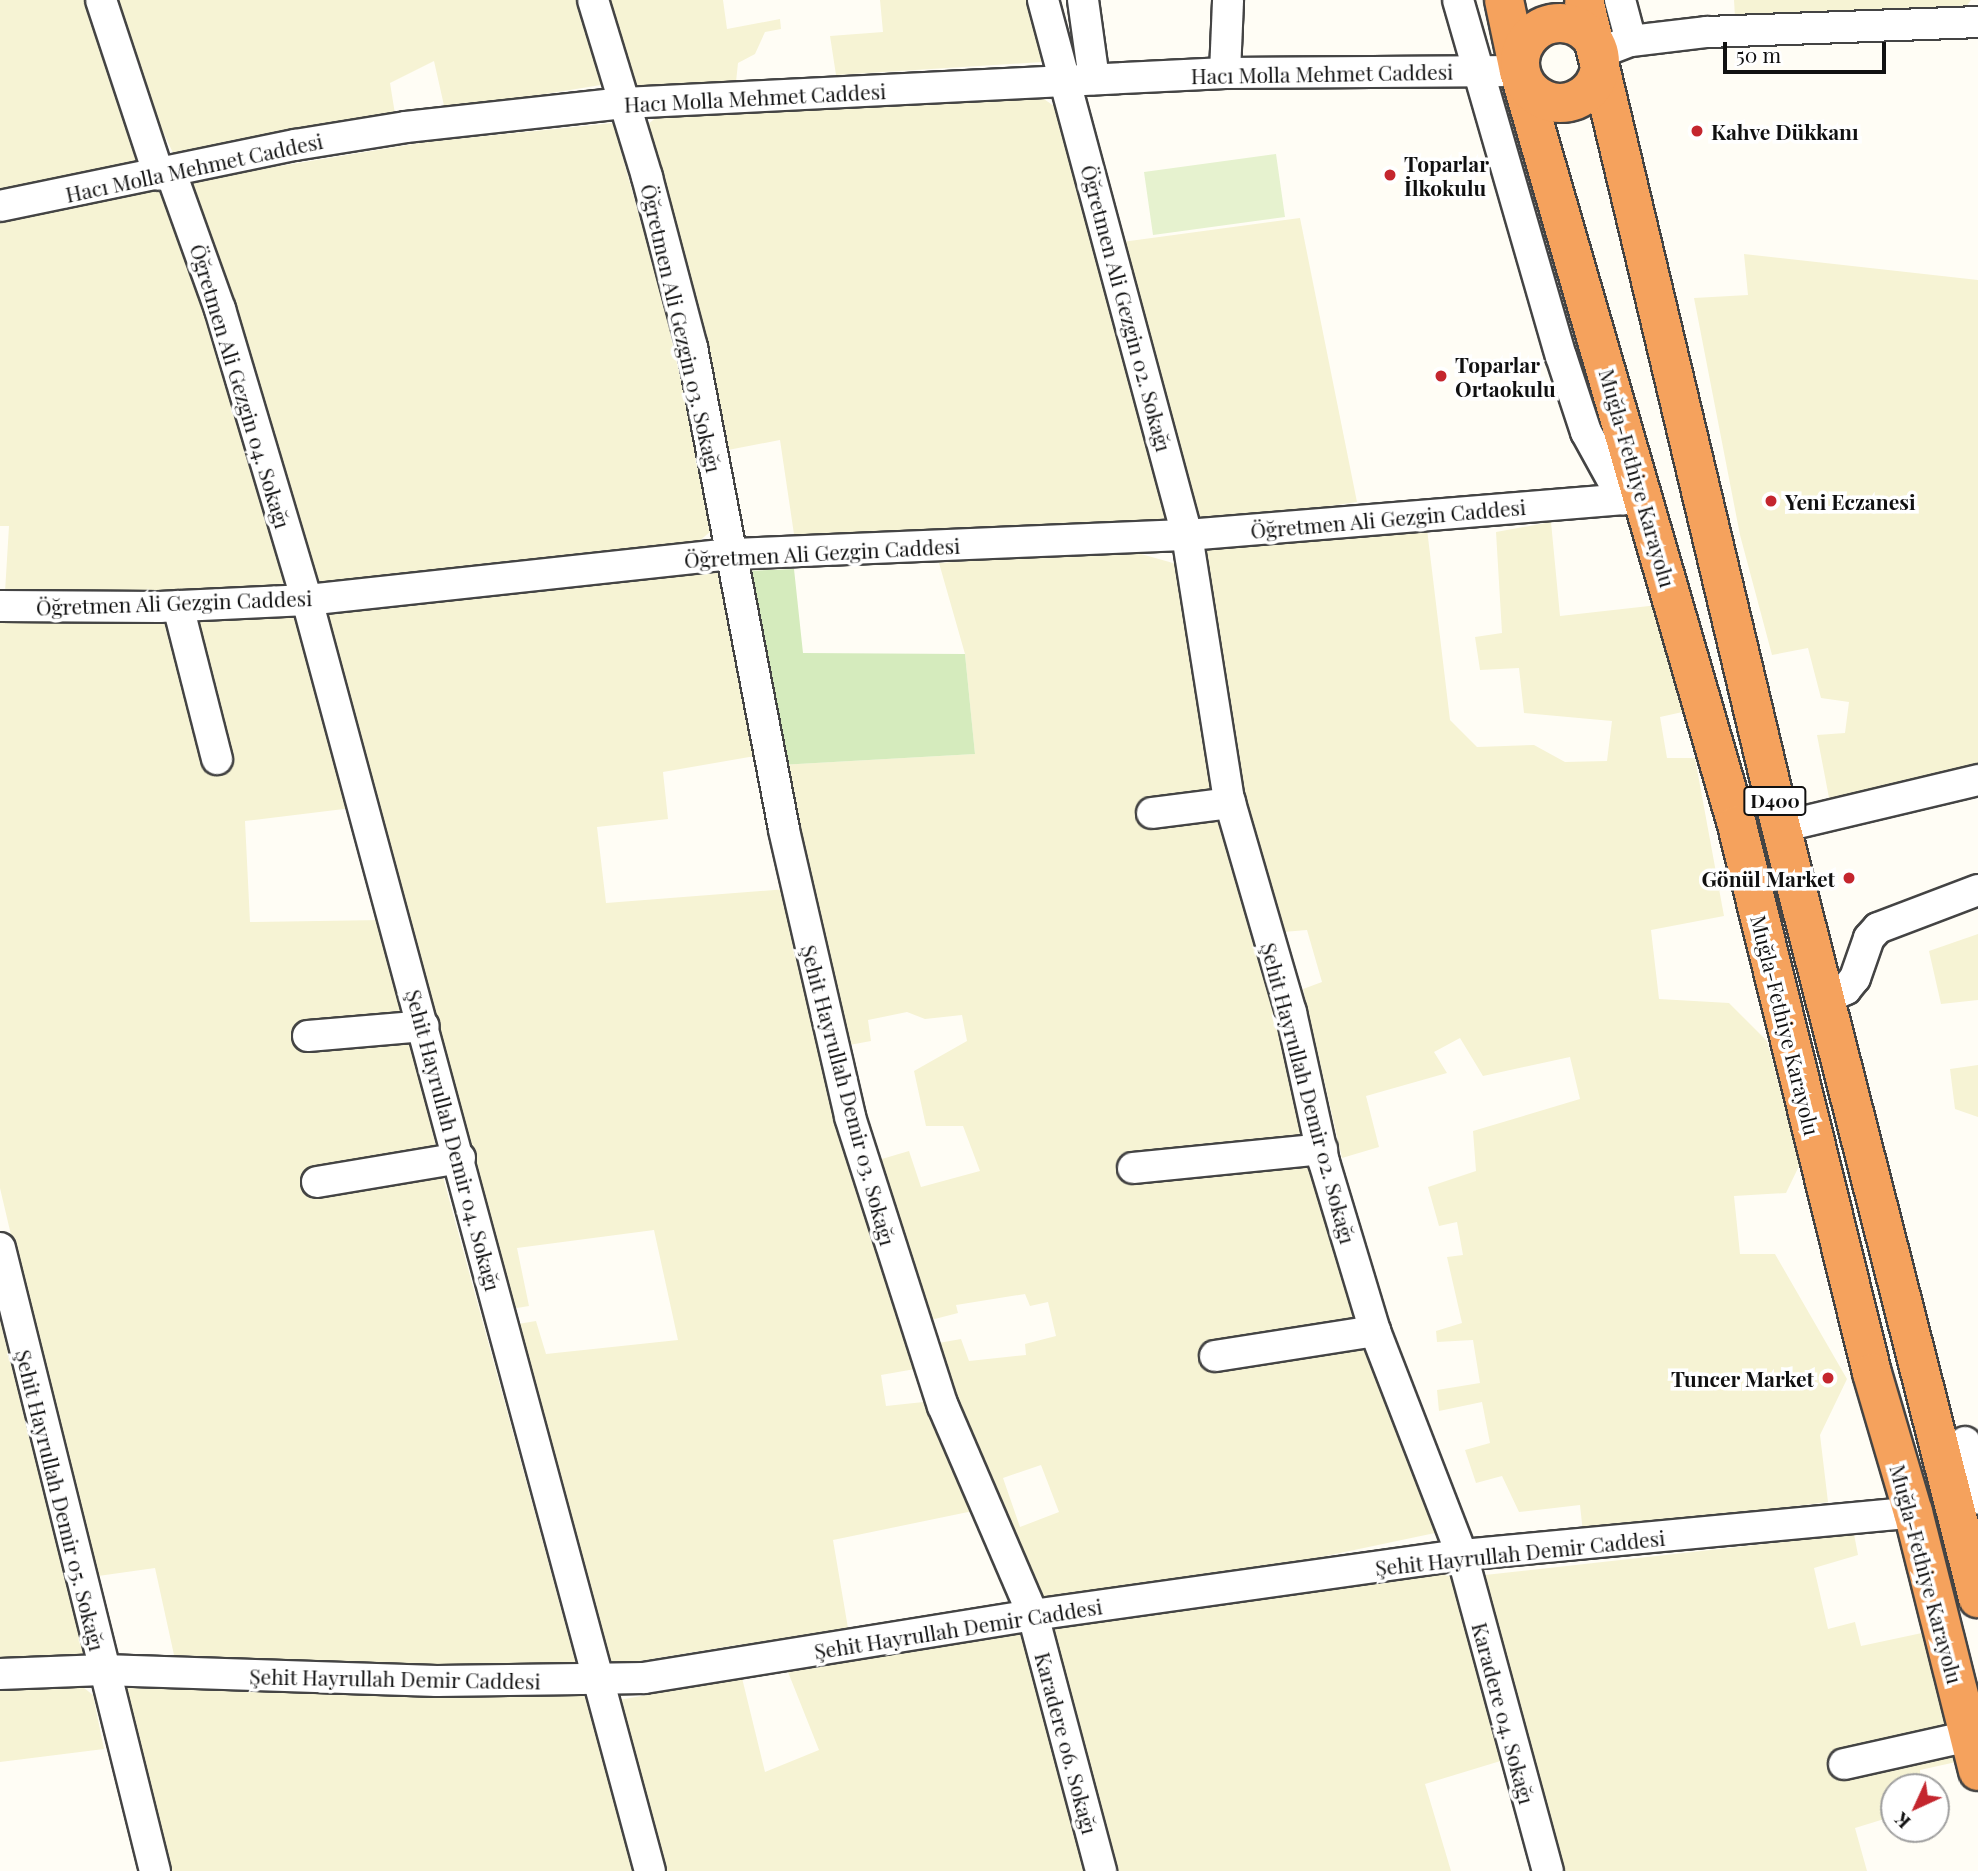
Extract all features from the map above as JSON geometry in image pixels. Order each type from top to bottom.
[{"type":"highway","name":"Muğla-Fethiye Karayolu","points":[[1504,0],[1520,71],[1634,498],[1737,825],[1872,1373],[1913,1512],[1974,1753]]},
{"type":"highway","name":"Muğla-Fethiye Karayolu","points":[[1584,0],[1615,47],[1781,827],[1825,999],[1960,1441],[1978,1598]]},
{"type":"highway","points":[[1548,25],[1573,25],[1594,41],[1615,47],[1600,66],[1590,91],[1566,103],[1540,98],[1520,71],[1527,40],[1548,25]]},
{"type":"street","name":"Öğretmen Ali Gezgin 04. Sokağı","points":[[101,0],[165,174],[220,309],[307,600]]},
{"type":"street","name":"Öğretmen Ali Gezgin 03. Sokağı","points":[[593,0],[692,347],[732,554]]},
{"type":"street","points":[[1043,0],[1080,79]]},
{"type":"street","points":[[1080,79],[1083,0]]},
{"type":"street","points":[[1225,73],[1228,0]]},
{"type":"street","points":[[1458,0],[1586,432],[1634,498]]},
{"type":"street","points":[[1620,0],[1615,47],[1707,32],[1978,22]]},
{"type":"street","name":"Hacı Molla Mehmet Caddesi","points":[[0,206],[295,145],[406,127],[624,103],[1225,73],[1520,71]]},
{"type":"street","name":"Öğretmen Ali Gezgin 02. Sokağı","points":[[1080,79],[1187,535]]},
{"type":"street","name":"Öğretmen Ali Gezgin Caddesi","points":[[0,606],[169,607],[307,600],[732,554],[1187,535],[1634,498]]},
{"type":"street","name":"Şehit Hayrullah Demir 02. Sokağı","points":[[1187,535],[1230,803],[1291,1012],[1323,1156],[1375,1331],[1462,1555]]},
{"type":"street","name":"Şehit Hayrullah Demir 03. Sokağı","points":[[732,554],[784,831],[850,1117],[943,1406],[1033,1615]]},
{"type":"street","name":"Şehit Hayrullah Demir 04. Sokağı","points":[[307,600],[460,1158],[650,1871]]},
{"type":"street","points":[[169,607],[179,685]]},
{"type":"street","points":[[169,607],[217,759]]},
{"type":"street","points":[[1781,827],[1978,780]]},
{"type":"street","points":[[1152,813],[1230,803]]},
{"type":"street","points":[[1825,999],[1846,989],[1855,978],[1869,938],[1878,928],[1978,890]]},
{"type":"street","points":[[308,1036],[424,1026]]},
{"type":"street","points":[[1133,1168],[1323,1156]]},
{"type":"street","points":[[1220,1178],[1323,1156]]},
{"type":"street","points":[[317,1182],[460,1158]]},
{"type":"street","name":"Şehit Hayrullah Demir 05. Sokağı","points":[[0,1248],[155,1871]]},
{"type":"street","points":[[1215,1356],[1375,1331]]},
{"type":"street","points":[[1960,1441],[1978,1499]]},
{"type":"street","name":"Şehit Hayrullah Demir Caddesi","points":[[0,1674],[103,1670],[600,1681],[696,1671],[1033,1615],[1462,1555],[1913,1512]]},
{"type":"street","name":"Karadere 04. Sokağı","points":[[1462,1555],[1548,1871]]},
{"type":"street","name":"Karadere 06. Sokağı","points":[[1033,1615],[1101,1871]]},
{"type":"street","points":[[1844,1764],[1974,1753]]},
{"type":"shaded area","points":[[0,0],[86,0],[143,162],[0,192]]},
{"type":"shaded area","points":[[113,0],[578,0],[607,84],[445,110],[434,61],[390,83],[395,114],[175,157],[151,107]]},
{"type":"shaded area","points":[[604,0],[723,0],[727,29],[780,19],[781,29],[765,32],[755,54],[738,63],[736,82],[633,88]]},
{"type":"shaded area","points":[[880,0],[1026,0],[1042,62],[836,75],[830,36],[883,32]]},
{"type":"shaded area","points":[[1734,0],[1971,0],[1965,8],[1735,17]]},
{"type":"shaded area","points":[[1041,97],[1054,106],[1116,306],[1165,519],[795,541],[780,440],[728,450],[647,125],[663,112]]},
{"type":"shaded area","points":[[613,123],[686,382],[710,532],[698,542],[317,584],[188,181],[426,142]]},
{"type":"shaded area","points":[[163,188],[234,403],[284,578],[282,586],[273,590],[5,592],[9,526],[0,526],[0,214]]},
{"type":"shaded area","points":[[1300,218],[1357,502],[1193,526],[1122,242]]},
{"type":"shaded area","points":[[1744,254],[1978,280],[1978,765],[1830,803],[1817,735],[1845,733],[1849,702],[1821,698],[1808,648],[1772,655],[1740,535],[1694,298],[1748,295]]},
{"type":"shaded area","points":[[1551,522],[1560,616],[1658,605],[1687,711],[1660,717],[1667,758],[1695,758],[1724,916],[1651,930],[1659,999],[1729,1003],[1767,1041],[1800,1164],[1786,1193],[1734,1196],[1740,1254],[1775,1254],[1847,1379],[1820,1435],[1828,1502],[1583,1533],[1580,1505],[1519,1512],[1502,1476],[1476,1483],[1465,1450],[1490,1443],[1482,1402],[1439,1411],[1437,1390],[1480,1383],[1473,1340],[1437,1342],[1436,1331],[1462,1323],[1447,1257],[1463,1255],[1457,1222],[1439,1226],[1428,1187],[1476,1171],[1473,1131],[1580,1099],[1570,1057],[1483,1076],[1460,1038],[1434,1052],[1447,1073],[1366,1096],[1379,1147],[1342,1158],[1303,989],[1322,982],[1307,930],[1283,932],[1244,822],[1220,680],[1205,545],[1427,529],[1450,720],[1477,747],[1534,745],[1565,762],[1607,761],[1612,721],[1524,713],[1519,668],[1480,670],[1475,637],[1502,633],[1496,532]]},
{"type":"shaded area","points":[[1127,550],[1180,565],[1303,1138],[1361,1325],[1435,1533],[1283,1565],[1156,1582],[1037,1605],[933,1344],[961,1339],[969,1361],[1026,1355],[1025,1344],[1056,1336],[1048,1302],[1030,1306],[1025,1294],[956,1305],[958,1313],[927,1321],[875,1161],[909,1151],[921,1187],[980,1171],[963,1126],[926,1126],[914,1071],[967,1041],[962,1015],[925,1019],[907,1012],[868,1020],[871,1041],[844,1046],[780,765],[975,754],[965,654],[939,563]],"holes":[[[1041,1465],[1059,1512],[1020,1527],[1003,1478]]]},
{"type":"shaded area","points":[[718,563],[755,756],[663,772],[668,819],[597,827],[606,903],[787,889],[863,1208],[915,1369],[881,1375],[886,1406],[933,1401],[973,1511],[833,1540],[849,1634],[737,1645],[609,1666],[512,1325],[536,1321],[546,1354],[678,1340],[654,1230],[517,1248],[529,1306],[505,1310],[321,613]]},
{"type":"shaded area","points":[[297,610],[352,808],[245,821],[250,922],[383,920],[442,1173],[577,1667],[445,1667],[174,1655],[155,1568],[91,1577],[0,1188],[0,618]]},
{"type":"shaded area","points":[[1978,934],[1978,1000],[1941,1004],[1929,951]]},
{"type":"shaded area","points":[[1978,1065],[1978,1117],[1955,1109],[1950,1069]]},
{"type":"shaded area","points":[[0,1319],[2,1328],[85,1659],[0,1661]]},
{"type":"shaded area","points":[[1854,1534],[1858,1555],[1814,1568],[1828,1629],[1855,1622],[1861,1646],[1922,1633],[1956,1762],[1920,1770],[1920,1773],[1880,1773],[1880,1820],[1855,1828],[1867,1871],[1563,1871],[1510,1686],[1485,1575]]},
{"type":"shaded area","points":[[1456,1567],[1507,1759],[1425,1784],[1451,1871],[1116,1871],[1045,1624]]},
{"type":"shaded area","points":[[1022,1630],[1048,1736],[1089,1871],[660,1871],[619,1700],[742,1678],[765,1772],[819,1750],[788,1672]]},
{"type":"shaded area","points":[[79,1684],[93,1695],[104,1749],[0,1762],[0,1687]]},
{"type":"shaded area","points":[[123,1688],[593,1695],[634,1871],[166,1871]]},
{"type":"green space","points":[[1276,154],[1285,217],[1153,235],[1144,172]]},
{"type":"green space","points":[[794,569],[803,653],[965,654],[975,754],[780,765],[744,571]]},
{"type":"place","name":"Kahve Dükkanı","points":[[1697,131]]},
{"type":"place","name":"Toparlar İlkokulu","points":[[1390,175]]},
{"type":"place","name":"Toparlar Ortaokulu","points":[[1441,376]]},
{"type":"place","name":"Yeni Eczanesi","points":[[1771,501]]},
{"type":"place","name":"Gönül Market","points":[[1849,878]]},
{"type":"place","name":"Tuncer Market","points":[[1828,1378]]}]
